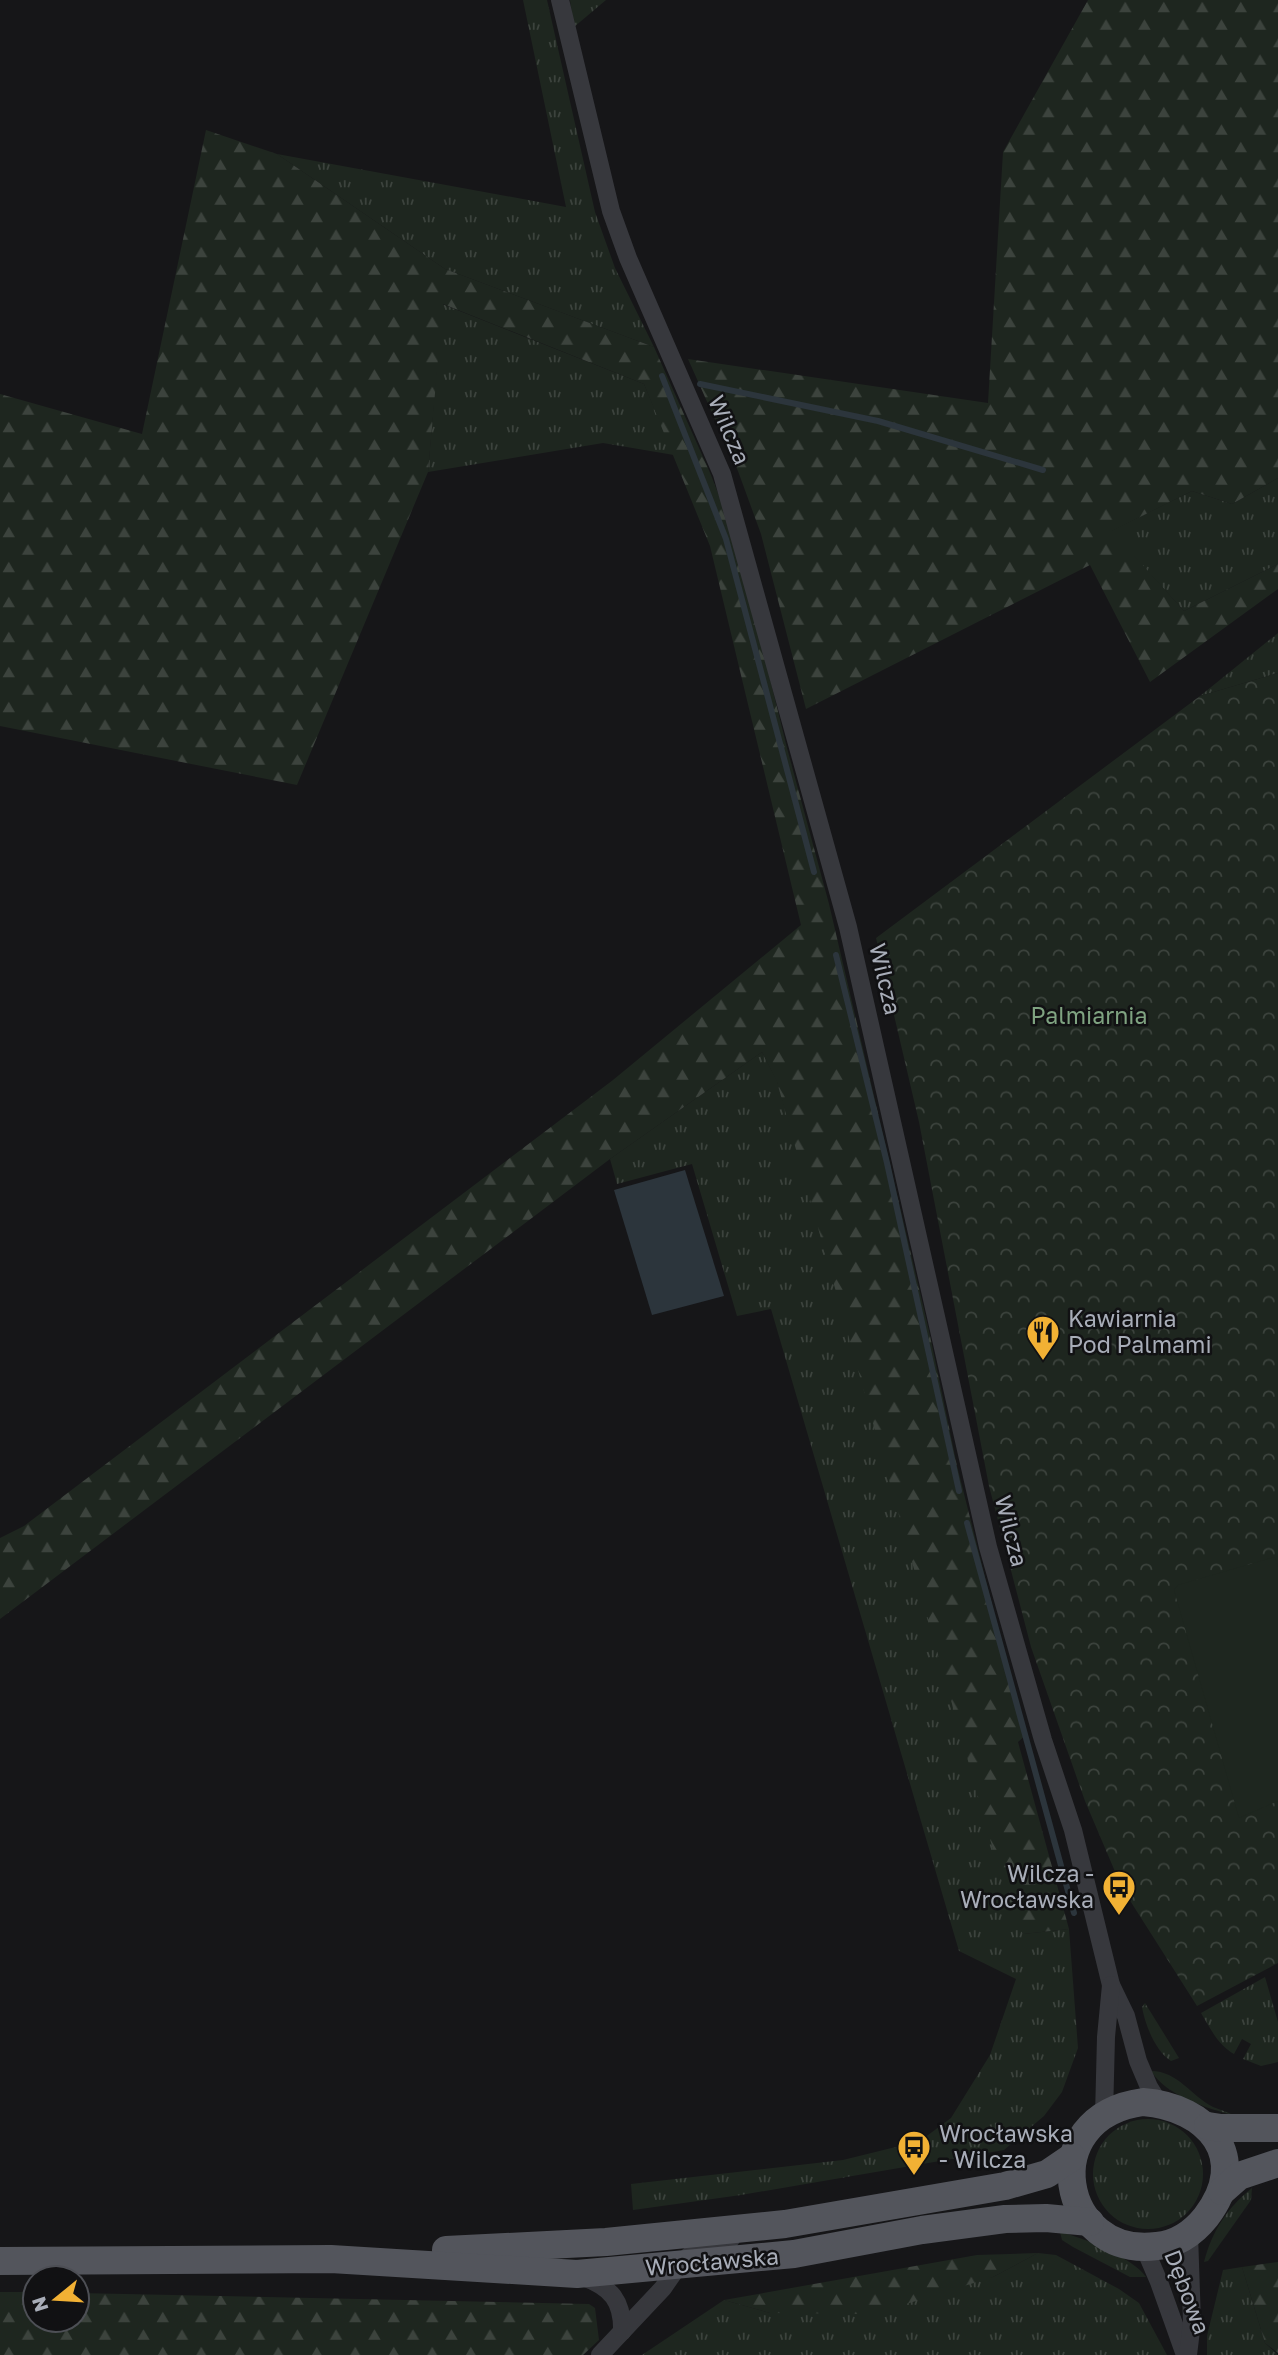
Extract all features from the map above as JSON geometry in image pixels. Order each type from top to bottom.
[{"type":"main road","points":[[1208,2126],[1219,2141],[1225,2162],[1225,2179],[1212,2210],[1189,2234],[1166,2245],[1144,2247],[1107,2236],[1090,2222],[1074,2194],[1070,2168],[1072,2157],[1086,2134],[1104,2116],[1127,2104],[1159,2103],[1181,2110],[1208,2126],[1278,2128]]},
{"type":"main road","name":"Wrocławska","points":[[0,2261],[331,2259],[606,2242],[785,2224],[1005,2186],[1047,2174],[1072,2157]]},
{"type":"main road","points":[[1222,2191],[1239,2176],[1278,2163]]},
{"type":"main road","name":"Wrocławska","points":[[331,2259],[577,2274],[794,2254],[922,2230],[1005,2220],[1046,2218],[1090,2222]]},
{"type":"street","name":"Wilcza","points":[[560,0],[611,211],[628,258],[722,474],[822,826],[851,940],[988,1547],[1043,1740],[1073,1830],[1111,1985],[1126,2016],[1138,2061],[1159,2103]]},
{"type":"street","name":"Wilcza","points":[[1104,2116],[1106,2037],[1111,1985]]},
{"type":"street","points":[[600,2355],[693,2252],[785,2224]]},
{"type":"street","name":"Dębowa","points":[[1187,2355],[1192,2322],[1189,2234]]},
{"type":"street","name":"Dębowa","points":[[1144,2247],[1187,2355]]},
{"type":"street","points":[[577,2274],[602,2284],[610,2291],[622,2318],[622,2332]]},
{"type":"green space","points":[[523,0],[547,0],[595,212],[615,268],[654,347],[445,269],[277,154],[566,207]]},
{"type":"green space","points":[[570,0],[606,0],[574,27]]},
{"type":"green space","points":[[1088,0],[1278,0],[1278,478],[1232,504],[1192,491],[1112,531],[1184,611],[1278,564],[1278,589],[1150,682],[1090,565],[806,709],[761,534],[738,471],[688,359],[988,403],[1003,152]]},
{"type":"green space","points":[[206,130],[277,154],[445,269],[654,347],[711,475],[735,537],[829,904],[929,1331],[957,1466],[1027,1734],[1018,1742],[1069,1929],[1023,1934],[1008,1903],[777,1082],[762,1052],[610,1159],[0,1619],[0,1538],[24,1526],[613,1080],[801,925],[710,546],[644,384],[443,304],[428,472],[297,785],[0,726],[0,394],[142,434]]},
{"type":"green space","points":[[442,304],[644,384],[674,455],[603,443],[428,472]]},
{"type":"green space","points":[[1278,478],[1278,564],[1184,611],[1111,531],[1192,491],[1232,504]]},
{"type":"green space","points":[[1278,633],[1278,673],[1200,696]]},
{"type":"green space","name":"Palmiarnia","points":[[1278,673],[1278,1963],[1197,2006],[1122,1888],[1085,1801],[1031,1647],[989,1486],[919,1122],[876,938],[1200,696]]},
{"type":"green space","points":[[762,1052],[777,1081],[1023,1934],[1069,1929],[1078,2048],[1062,2092],[1044,2116],[1004,2150],[741,2195],[633,2210],[631,2184],[843,2160],[920,2141],[951,2118],[990,2055],[1016,1979],[959,1951],[771,1309],[737,1316],[692,1164],[617,1184],[610,1159]]},
{"type":"green space","points":[[1275,1557],[1278,1567],[1278,1801],[1239,1818],[1174,1590],[1178,1585]]},
{"type":"green space","points":[[1265,1977],[1278,2022],[1278,2062],[1261,2066],[1243,2059],[1251,2044],[1242,2039],[1234,2054],[1219,2041],[1201,2013]]},
{"type":"green space","points":[[1145,2003],[1179,2058],[1171,2061],[1160,2051],[1143,2014],[1142,2007]]},
{"type":"green space","points":[[1151,2071],[1177,2079],[1205,2102],[1233,2115],[1199,2105],[1177,2094],[1158,2080]]},
{"type":"green space","points":[[1148,2119],[1169,2123],[1187,2135],[1199,2153],[1203,2174],[1199,2195],[1187,2213],[1169,2225],[1148,2229],[1127,2225],[1109,2213],[1097,2195],[1093,2174],[1097,2153],[1109,2135],[1127,2123]]},
{"type":"green space","points":[[1252,2188],[1251,2200],[1208,2261],[1204,2262],[1211,2240],[1222,2221]]},
{"type":"green space","points":[[1060,2232],[1119,2256],[1146,2277],[1130,2277],[1062,2240]]},
{"type":"green space","points":[[1038,2253],[1056,2255],[1119,2289],[1139,2303],[1167,2355],[642,2355],[724,2300],[770,2313],[993,2277]]},
{"type":"green space","points":[[1038,2253],[993,2277],[874,2314],[770,2313],[724,2300],[977,2255]]},
{"type":"green space","points":[[1278,2262],[1278,2353],[1265,2343],[1242,2267]]},
{"type":"green space","points":[[1242,2267],[1265,2343],[1278,2355],[1207,2355],[1207,2336],[1223,2270]]},
{"type":"green space","points":[[0,2292],[21,2292],[21,2334],[91,2334],[91,2293],[589,2304],[595,2308],[599,2340],[583,2355],[0,2355]]},
{"type":"shaded area","points":[[685,1170],[724,1296],[652,1315],[614,1190]]},
{"type":"waterway","points":[[662,376],[726,539],[814,872]]},
{"type":"waterway","points":[[700,384],[878,421],[1043,470]]},
{"type":"waterway","points":[[836,955],[887,1163],[959,1491]]},
{"type":"waterway","points":[[967,1523],[1074,1913]]},
{"type":"place","name":"Kawiarnia Pod Palmami","points":[[1043,1362]]},
{"type":"place","name":"Wilcza - Wrocławska","points":[[1119,1917]]},
{"type":"place","name":"Wrocławska - Wilcza","points":[[914,2177]]}]
